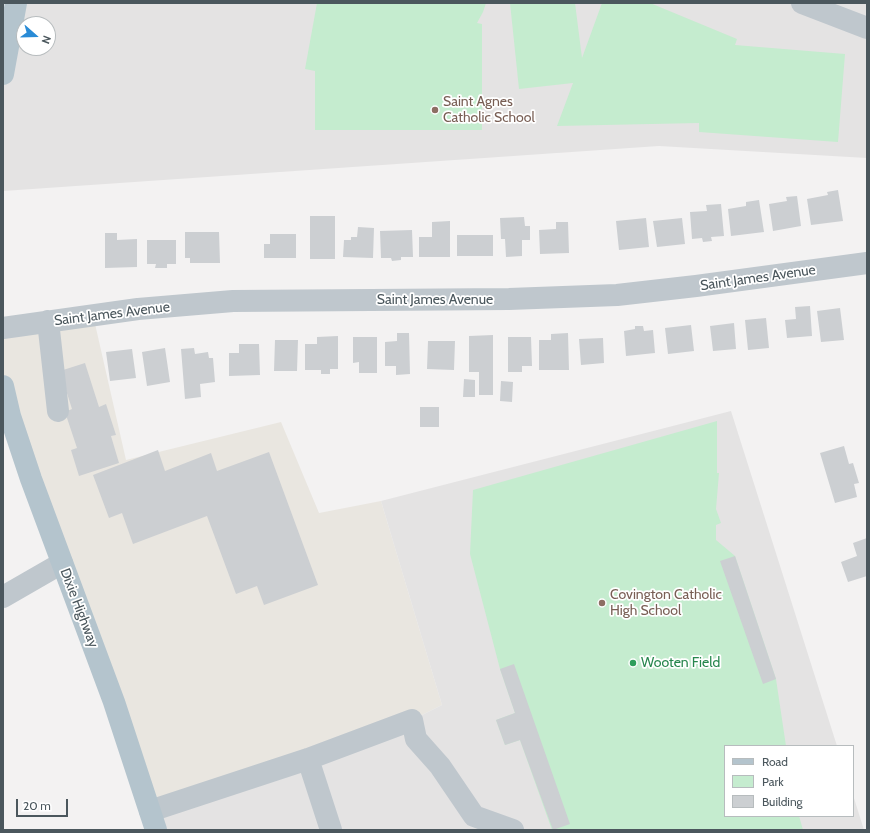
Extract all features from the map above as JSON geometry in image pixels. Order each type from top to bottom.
[{"type":"main road","points":[[3,74],[16,3]]},
{"type":"main road","name":"Dixie Highway","points":[[3,386],[12,424],[114,702],[153,821]]},
{"type":"street","points":[[802,3],[867,28]]},
{"type":"street","name":"Saint James Avenue","points":[[3,328],[138,310],[233,301],[509,299],[617,295],[867,263]]},
{"type":"street","points":[[48,321],[58,411]]},
{"type":"street","points":[[3,597],[62,563]]},
{"type":"street","points":[[153,821],[308,759],[412,720],[416,740],[440,766],[474,816],[514,830]]},
{"type":"street","points":[[308,759],[331,830]]},
{"type":"shaded area","name":"Saint Agnes Catholic School","points":[[16,3],[867,3],[867,158],[659,146],[3,191],[3,74]]},
{"type":"shaded area","points":[[93,315],[126,460],[281,422],[319,513],[381,501],[442,705],[412,720],[150,811],[3,386],[3,328]]},
{"type":"shaded area","name":"Covington Catholic High School","points":[[731,411],[837,745],[724,745],[724,817],[854,817],[854,798],[864,830],[155,830],[150,811],[412,720],[442,705],[381,501]]},
{"type":"green space","points":[[317,3],[486,3],[477,23],[482,24],[482,130],[315,130],[315,71],[305,69]]},
{"type":"green space","points":[[510,3],[575,3],[582,58],[602,3],[650,3],[737,39],[735,45],[845,54],[838,142],[699,132],[699,123],[557,126],[573,83],[519,89]]},
{"type":"green space","points":[[717,421],[717,473],[719,473],[716,509],[721,523],[716,525],[716,540],[735,556],[776,679],[786,745],[724,745],[724,817],[799,817],[803,830],[552,830],[520,740],[505,745],[496,720],[515,713],[500,669],[470,554],[473,490]]},
{"type":"building","points":[[838,190],[843,221],[811,225],[807,199],[828,195],[827,192]]},
{"type":"building","points":[[797,196],[801,226],[773,231],[769,204],[787,201],[786,197]]},
{"type":"building","points":[[759,200],[764,232],[731,236],[728,209],[746,206],[746,202]]},
{"type":"building","points":[[721,204],[724,236],[711,237],[712,241],[703,242],[702,238],[692,239],[690,212],[707,211],[706,205]]},
{"type":"building","points":[[310,216],[335,216],[335,259],[310,259]]},
{"type":"building","points":[[524,217],[525,226],[530,226],[530,240],[522,240],[522,256],[506,257],[505,239],[501,239],[500,218]]},
{"type":"building","points":[[646,218],[649,247],[619,250],[616,221]]},
{"type":"building","points":[[682,218],[685,244],[657,247],[653,221]]},
{"type":"building","points":[[450,221],[450,257],[419,257],[419,237],[432,237],[432,222]]},
{"type":"building","points":[[556,222],[568,222],[569,253],[540,254],[539,230],[556,229]]},
{"type":"building","points":[[358,227],[374,228],[373,258],[343,257],[344,240],[351,240],[351,237],[357,237]]},
{"type":"building","points":[[412,230],[413,257],[401,257],[401,260],[392,261],[391,258],[381,258],[380,231]]},
{"type":"building","points":[[185,232],[219,232],[220,263],[190,263],[190,258],[185,258]]},
{"type":"building","points":[[105,233],[117,233],[117,240],[137,239],[137,267],[105,268]]},
{"type":"building","points":[[270,234],[296,234],[296,258],[264,258],[264,244],[270,244]]},
{"type":"building","points":[[457,235],[493,235],[493,256],[457,256]]},
{"type":"building","points":[[147,240],[176,240],[176,264],[167,264],[167,268],[155,268],[156,264],[147,264]]},
{"type":"building","points":[[810,306],[812,336],[787,338],[785,320],[796,319],[795,307]]},
{"type":"building","points":[[840,308],[844,340],[821,342],[817,311]]},
{"type":"building","points":[[766,318],[769,348],[748,350],[745,320]]},
{"type":"building","points":[[734,323],[736,349],[713,351],[710,326]]},
{"type":"building","points":[[691,325],[694,351],[668,354],[665,328]]},
{"type":"building","points":[[635,326],[643,326],[644,331],[653,330],[655,353],[626,356],[624,331],[635,329]]},
{"type":"building","points":[[397,333],[409,333],[410,374],[396,375],[396,366],[385,366],[385,342],[397,341]]},
{"type":"building","points":[[568,333],[569,370],[539,370],[539,340],[551,340],[551,334]]},
{"type":"building","points":[[493,335],[493,395],[479,395],[479,372],[469,372],[469,336]]},
{"type":"building","points":[[338,336],[338,369],[330,369],[330,374],[321,374],[321,370],[305,370],[305,344],[317,344],[317,337]]},
{"type":"building","points":[[353,337],[377,337],[377,373],[359,373],[359,362],[353,363]]},
{"type":"building","points":[[508,337],[531,337],[532,366],[522,366],[522,372],[508,372]]},
{"type":"building","points":[[603,338],[604,363],[581,365],[579,339]]},
{"type":"building","points":[[275,340],[298,340],[297,371],[274,371]]},
{"type":"building","points":[[428,341],[455,341],[454,370],[427,369]]},
{"type":"building","points":[[239,344],[259,344],[260,375],[229,376],[229,353],[239,353]]},
{"type":"building","points":[[165,348],[170,382],[147,386],[142,352]]},
{"type":"building","points":[[194,348],[195,354],[208,352],[209,358],[213,358],[215,382],[200,384],[201,397],[185,399],[181,349]]},
{"type":"building","points":[[132,349],[136,378],[110,381],[106,352]]},
{"type":"building","points":[[85,363],[99,407],[106,404],[116,435],[111,436],[119,463],[79,476],[71,450],[77,448],[65,412],[72,409],[60,371]]},
{"type":"building","points":[[464,379],[475,380],[475,397],[463,397]]},
{"type":"building","points":[[501,381],[513,382],[512,402],[500,401]]},
{"type":"building","points":[[420,407],[439,407],[439,427],[420,427]]},
{"type":"building","points":[[844,446],[849,464],[853,463],[859,483],[854,484],[857,497],[835,503],[820,453]]},
{"type":"building","points":[[158,450],[165,471],[211,453],[217,471],[269,452],[318,585],[264,605],[257,586],[236,594],[207,516],[133,544],[122,513],[109,518],[93,475]]},
{"type":"building","points":[[867,538],[867,576],[848,582],[841,562],[857,556],[853,543]]},
{"type":"building","points":[[735,556],[776,679],[763,684],[720,561]]},
{"type":"building","points":[[514,664],[570,824],[553,830],[520,740],[505,745],[496,720],[515,713],[500,669]]},
{"type":"place","name":"Saint Agnes Catholic School","points":[[435,110]]},
{"type":"place","name":"Covington Catholic High School","points":[[602,603]]},
{"type":"place","name":"Wooten Field","points":[[633,663]]}]
